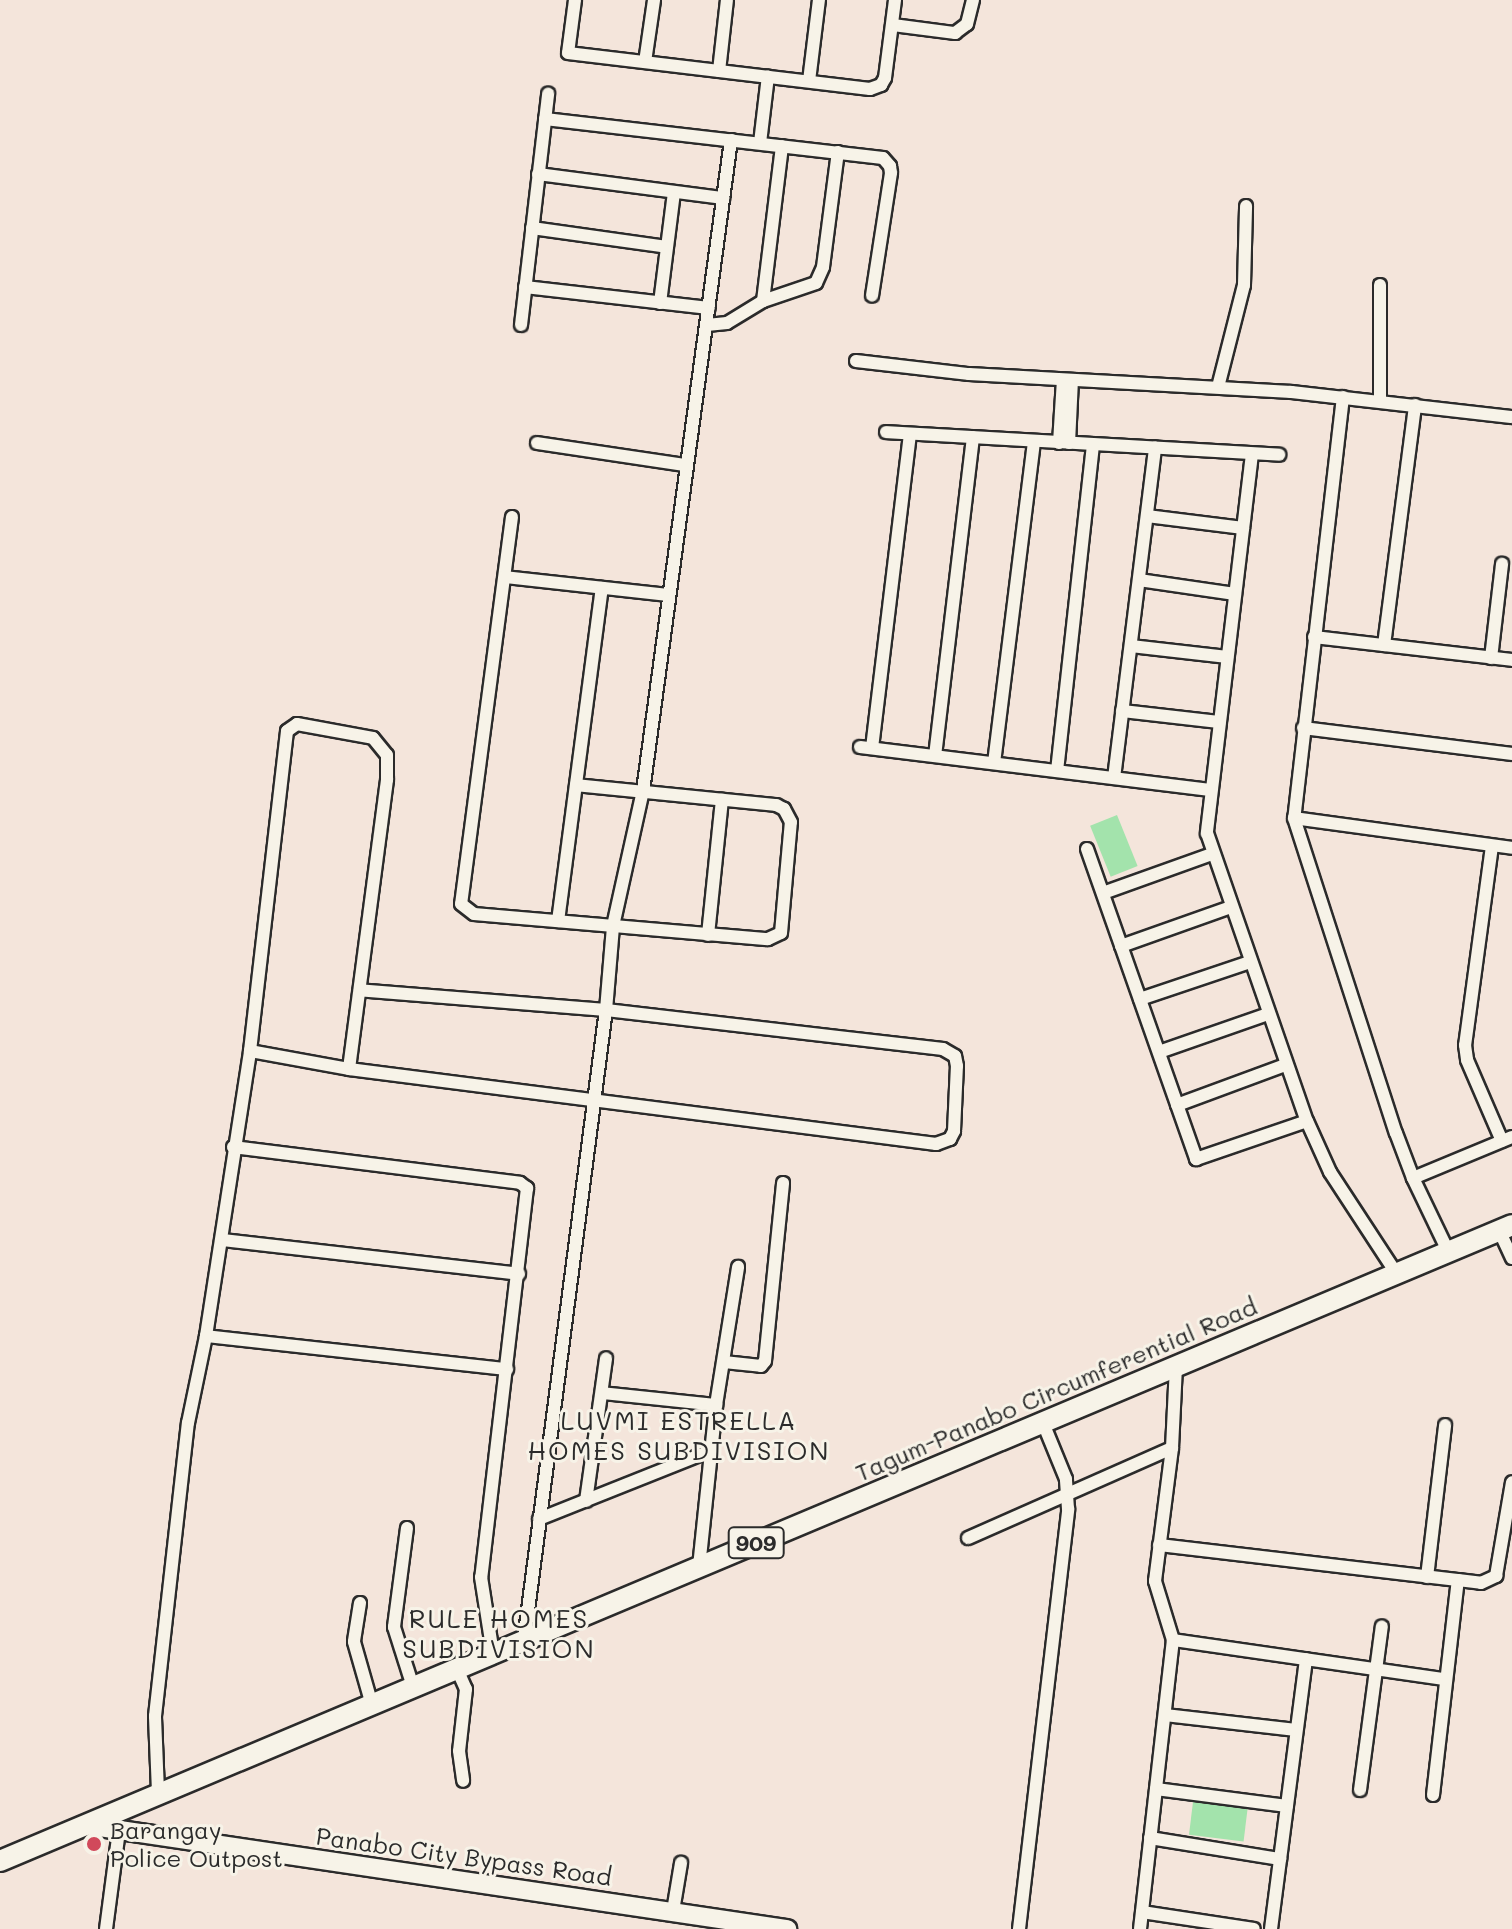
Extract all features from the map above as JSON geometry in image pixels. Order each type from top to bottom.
[{"type":"main road","name":"Tagum-Panabo Circumferential Road","points":[[0,1861],[1505,1227]]},
{"type":"main road","name":"Panabo City Bypass Road","points":[[86,1825],[673,1911],[696,1922],[787,1929]]},
{"type":"street","points":[[575,0],[568,53],[870,89],[881,85],[895,0]]},
{"type":"street","points":[[645,62],[654,0]]},
{"type":"street","points":[[719,71],[727,0]]},
{"type":"street","points":[[809,81],[819,0]]},
{"type":"street","points":[[893,25],[955,33],[967,24],[973,0]]},
{"type":"street","points":[[760,143],[768,76]]},
{"type":"street","points":[[521,325],[548,94]]},
{"type":"street","points":[[545,119],[883,158],[890,166],[872,296]]},
{"type":"street","points":[[524,1641],[606,1010],[613,926],[643,791],[731,140]]},
{"type":"street","points":[[763,301],[782,146]]},
{"type":"street","points":[[707,325],[727,323],[763,301],[809,287],[820,278],[838,152]]},
{"type":"street","points":[[538,174],[723,198]]},
{"type":"street","points":[[660,303],[674,192]]},
{"type":"street","points":[[1218,387],[1244,285],[1246,206]]},
{"type":"street","points":[[532,228],[667,247]]},
{"type":"street","points":[[1380,285],[1380,401]]},
{"type":"street","points":[[525,287],[709,308]]},
{"type":"street","points":[[856,361],[1068,380],[1343,397],[1512,417]]},
{"type":"street","points":[[1064,443],[1068,380]]},
{"type":"street","points":[[1343,397],[1294,818],[1413,1178],[1448,1251]]},
{"type":"street","points":[[1384,645],[1415,405]]},
{"type":"street","points":[[886,432],[1279,455]]},
{"type":"street","points":[[910,434],[866,747],[1210,790]]},
{"type":"street","points":[[935,756],[973,437]]},
{"type":"street","points":[[994,763],[1034,441]]},
{"type":"street","points":[[537,443],[685,465]]},
{"type":"street","points":[[1057,771],[1093,445]]},
{"type":"street","points":[[1114,778],[1155,448]]},
{"type":"street","points":[[1252,454],[1210,790],[1207,822],[1212,854],[1307,1121],[1330,1172],[1396,1273]]},
{"type":"street","points":[[1147,516],[1243,528]]},
{"type":"street","points":[[512,517],[461,904],[474,914],[708,935],[768,939],[776,937],[783,929],[788,814],[776,805],[576,785]]},
{"type":"street","points":[[1491,658],[1502,564]]},
{"type":"street","points":[[505,577],[669,595]]},
{"type":"street","points":[[1139,580],[1235,594]]},
{"type":"street","points":[[558,921],[602,588]]},
{"type":"street","points":[[1314,637],[1512,660]]},
{"type":"street","points":[[1131,646],[1227,657]]},
{"type":"street","points":[[1122,711],[1219,722]]},
{"type":"street","points":[[158,1792],[155,1730],[158,1679],[188,1423],[222,1240],[233,1147],[250,1051],[287,731],[297,724],[373,738],[387,755],[387,780],[349,1069]]},
{"type":"street","points":[[1303,728],[1512,754]]},
{"type":"street","points":[[708,935],[722,800]]},
{"type":"street","points":[[1294,818],[1512,848]]},
{"type":"street","points":[[1413,1178],[1507,1139],[1467,1060],[1465,1045],[1492,846]]},
{"type":"street","points":[[1087,849],[1196,1159],[1307,1121]]},
{"type":"street","points":[[1103,893],[1212,854]]},
{"type":"street","points":[[1121,946],[1231,907]]},
{"type":"street","points":[[1140,999],[1250,962]]},
{"type":"street","points":[[250,1051],[349,1069],[936,1144],[950,1139],[954,1131],[957,1066],[955,1056],[943,1049],[606,1010],[360,990]]},
{"type":"street","points":[[1159,1052],[1268,1014]]},
{"type":"street","points":[[1177,1105],[1285,1065]]},
{"type":"street","points":[[233,1147],[520,1183],[527,1193],[481,1577],[493,1654]]},
{"type":"street","points":[[724,1362],[761,1366],[765,1361],[783,1183]]},
{"type":"street","points":[[1505,1227],[1512,1258]]},
{"type":"street","points":[[222,1240],[519,1274]]},
{"type":"street","points":[[699,1567],[710,1451],[738,1267]]},
{"type":"street","points":[[206,1336],[507,1369]]},
{"type":"street","points":[[586,1501],[606,1358]]},
{"type":"street","points":[[1140,1929],[1173,1640],[1155,1581],[1172,1448],[1176,1366]]},
{"type":"street","points":[[602,1393],[716,1405]]},
{"type":"street","points":[[1019,1929],[1068,1496],[1066,1479],[1043,1423]]},
{"type":"street","points":[[1427,1577],[1445,1425]]},
{"type":"street","points":[[968,1538],[1172,1448]]},
{"type":"street","points":[[539,1519],[710,1451]]},
{"type":"street","points":[[1159,1545],[1481,1583],[1496,1576],[1512,1482]]},
{"type":"street","points":[[407,1528],[394,1627],[413,1687]]},
{"type":"street","points":[[1433,1795],[1458,1580]]},
{"type":"street","points":[[360,1603],[354,1624],[354,1642],[372,1705]]},
{"type":"street","points":[[1360,1790],[1382,1626]]},
{"type":"street","points":[[1173,1640],[1445,1679]]},
{"type":"street","points":[[1271,1929],[1306,1659]]},
{"type":"street","points":[[457,1669],[466,1689],[459,1766],[463,1781]]},
{"type":"street","points":[[1165,1715],[1296,1730]]},
{"type":"street","points":[[1156,1789],[1287,1806]]},
{"type":"street","points":[[106,1929],[119,1830]]},
{"type":"street","points":[[1150,1838],[1280,1859]]},
{"type":"street","points":[[673,1911],[681,1863]]},
{"type":"street","points":[[1142,1912],[1254,1929]]},
{"type":"green space","points":[[1117,815],[1138,866],[1111,877],[1090,826]]},
{"type":"green space","points":[[1193,1802],[1248,1809],[1244,1841],[1189,1835]]},
{"type":"place","name":"Barangay Police Outpost","points":[[94,1844]]},
{"type":"district","name":"LUVMI ESTRELLA HOMES SUBDIVISION","points":[[679,1436]]},
{"type":"district","name":"RULE HOMES SUBDIVISION","points":[[499,1634]]}]
